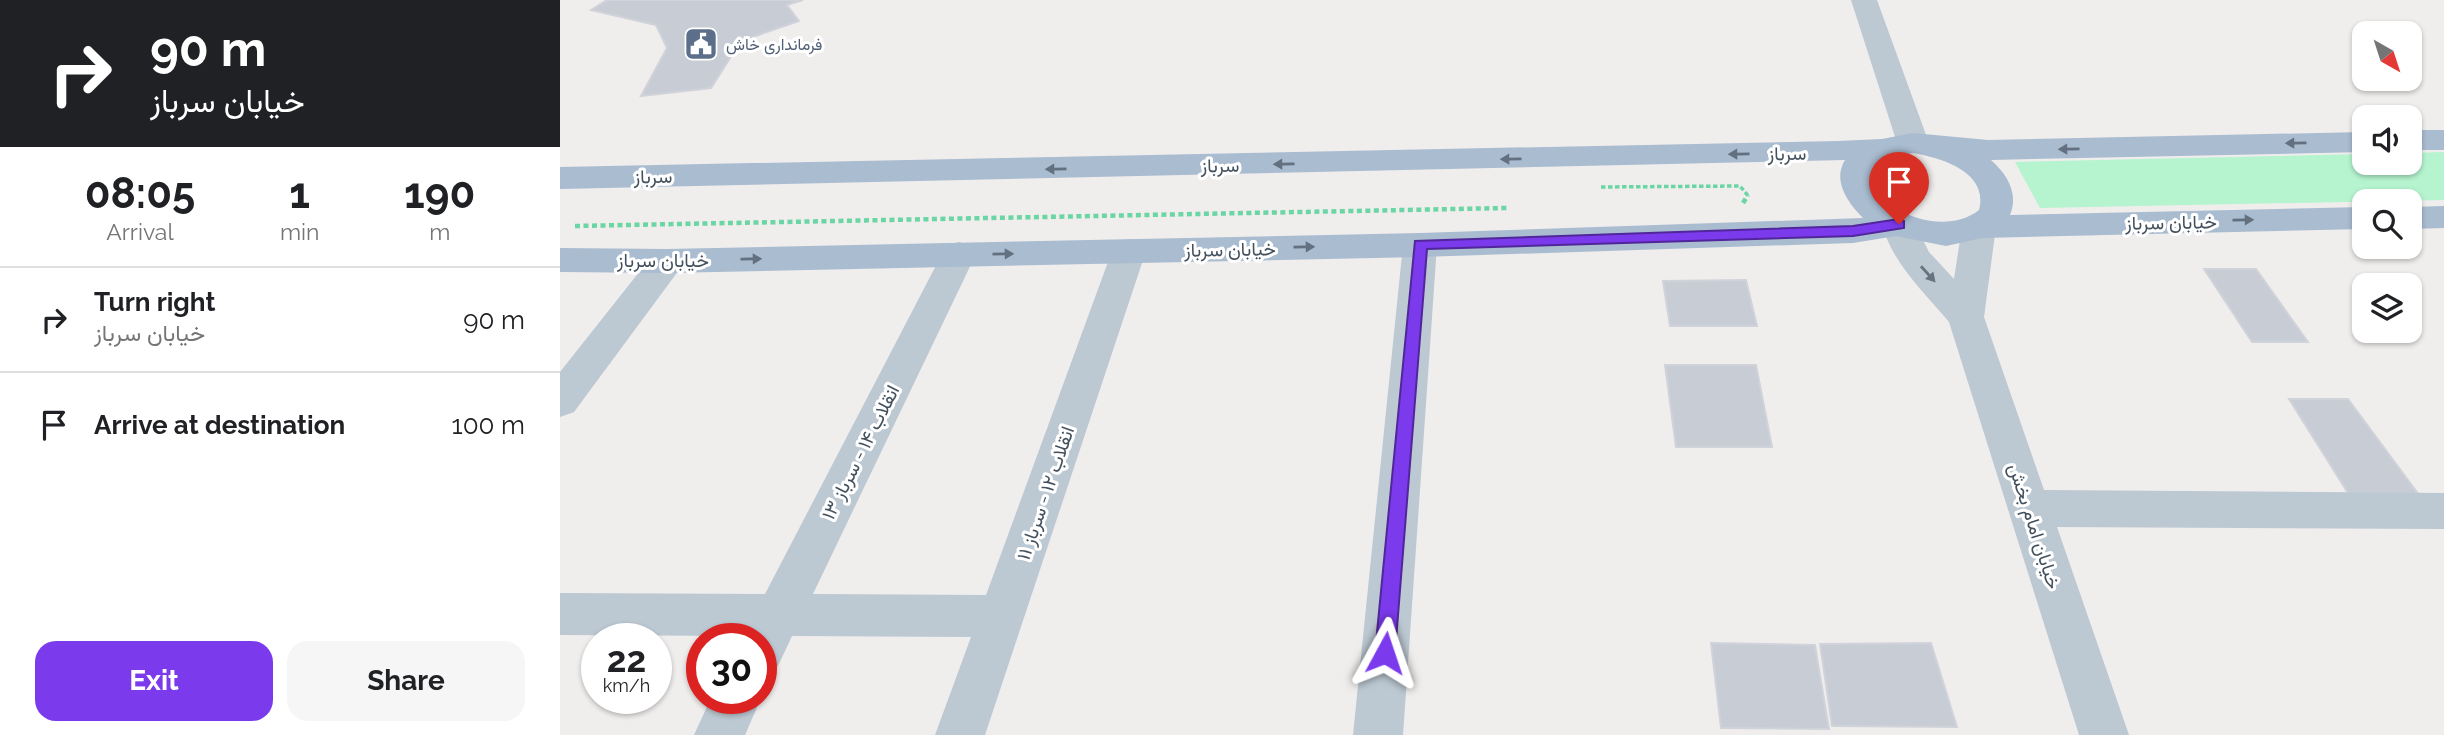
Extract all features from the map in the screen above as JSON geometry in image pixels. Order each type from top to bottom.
[{"type":"main road","points":[[2422,141],[2444,140]]},
{"type":"main road","points":[[1924,145],[1974,163],[1988,176],[1997,190],[1998,204],[1992,217],[1979,227],[1960,233],[1937,234],[1899,224],[1869,206],[1858,191],[1855,175],[1860,161],[1880,148],[1924,145],[1988,150],[2352,142]]},
{"type":"main road","name":"سرباز","points":[[560,178],[1309,164],[1880,148]]},
{"type":"main road","points":[[2422,218],[2444,217]]},
{"type":"main road","name":"خیابان سرباز","points":[[1979,227],[2352,218]]},
{"type":"main road","name":"خیابان سرباز","points":[[560,260],[667,261],[1420,245],[1853,231],[1899,224]]},
{"type":"street","points":[[1864,0],[1924,145]]},
{"type":"street","points":[[1899,224],[1903,238],[1917,261],[1966,317]]},
{"type":"street","points":[[1966,317],[1979,227]]},
{"type":"street","points":[[1378,735],[1420,245]]},
{"type":"street","name":"انقلاب ۱۲ - سرباز ۱۱","points":[[960,735],[1129,251]]},
{"type":"street","name":"انقلاب ۱۴ - سرباز ۱۳","points":[[775,623],[960,254]]},
{"type":"street","points":[[560,401],[667,261]]},
{"type":"street","name":"خیابان امام بخش","points":[[1966,317],[2104,735]]},
{"type":"street","points":[[2029,508],[2444,511]]},
{"type":"street","points":[[560,614],[686,625]]},
{"type":"street","points":[[777,632],[1002,616]]},
{"type":"street","points":[[719,735],[729,714]]},
{"type":"path","points":[[1591,188],[1740,186],[1748,193],[1749,198],[1741,205]]},
{"type":"path","points":[[574,226],[1511,208]]},
{"type":"green space","points":[[2444,152],[2444,200],[2422,200],[2422,189],[2352,189],[2352,202],[2040,208],[2015,162],[2352,154],[2352,175],[2422,175],[2422,153]]},
{"type":"building","name":"فرمانداری خاش","points":[[607,0],[803,0],[787,5],[799,21],[741,41],[711,88],[641,96],[667,48],[656,25],[591,10]]},
{"type":"building","points":[[2204,269],[2256,269],[2308,342],[2252,342]]},
{"type":"building","points":[[1746,280],[1757,326],[1670,326],[1663,281]]},
{"type":"building","points":[[1665,365],[1756,365],[1772,447],[1676,447]]},
{"type":"building","points":[[2289,399],[2348,399],[2419,495],[2348,493]]},
{"type":"building","points":[[1711,643],[1815,645],[1829,729],[1721,728]]},
{"type":"building","points":[[1931,643],[1957,727],[1832,726],[1820,644]]},
{"type":"place","name":"فرمانداری خاش","points":[[701,44]]},
{"type":"route","points":[[1385,653],[1420,245],[1853,231],[1899,224]]}]
